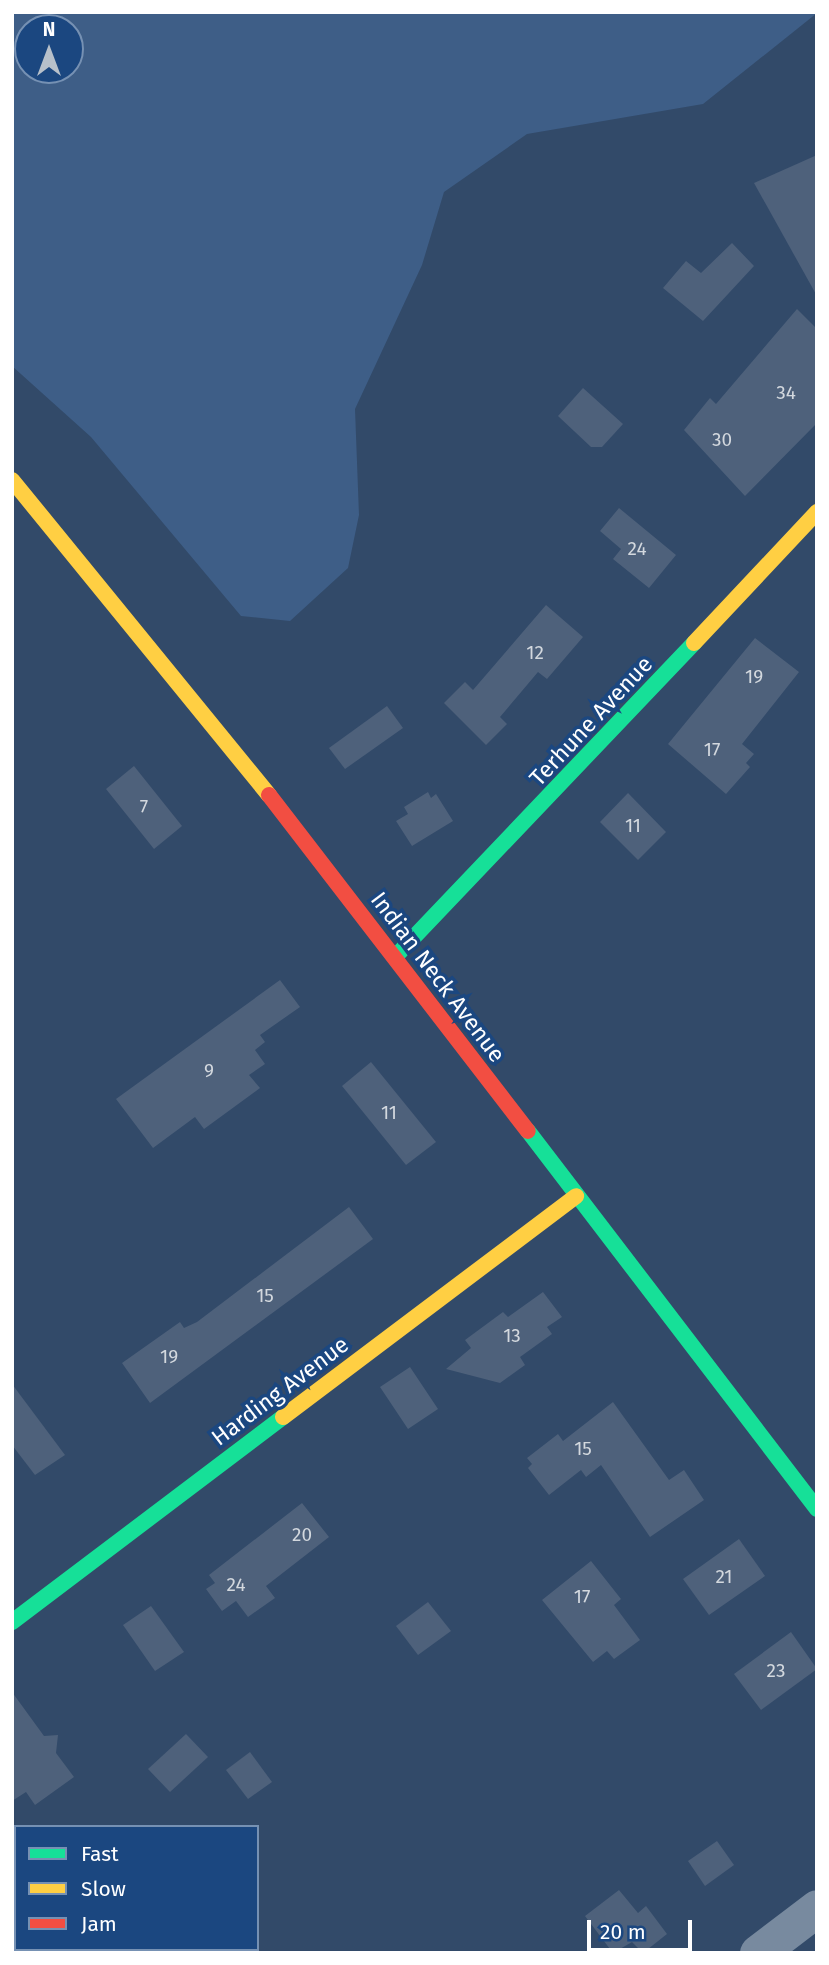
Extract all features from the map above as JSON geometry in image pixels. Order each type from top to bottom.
[{"type":"street","name":"Indian Neck Avenue","points":[[12,481],[305,839],[817,1509]]},
{"type":"street","name":"Terhune Avenue","points":[[395,957],[475,878],[817,512]]},
{"type":"street","name":"Harding Avenue","points":[[12,1622],[576,1196]]},
{"type":"street","points":[[758,1953],[817,1908]]},
{"type":"water","points":[[12,12],[817,12],[703,104],[527,134],[444,192],[422,265],[355,409],[359,515],[348,568],[290,621],[241,616],[91,437],[12,366]]},
{"type":"building","points":[[817,155],[817,296],[754,183]]},
{"type":"building","points":[[732,243],[754,266],[703,321],[663,288],[686,261],[701,273]]},
{"type":"building","points":[[797,309],[817,329],[817,423],[745,496],[684,430],[710,398],[716,404]]},
{"type":"building","points":[[583,388],[623,424],[602,447],[591,447],[558,416]]},
{"type":"building","points":[[619,508],[676,555],[649,588],[613,559],[621,549],[600,531]]},
{"type":"building","points":[[546,605],[583,637],[547,679],[538,672],[500,717],[507,724],[486,745],[444,703],[465,682],[473,690]]},
{"type":"building","points":[[755,638],[799,672],[742,744],[754,754],[746,763],[750,767],[726,794],[668,744]]},
{"type":"building","points":[[387,706],[403,728],[345,769],[329,748]]},
{"type":"building","points":[[134,766],[182,826],[154,849],[106,789]]},
{"type":"building","points":[[428,792],[431,798],[436,794],[453,821],[412,846],[396,821],[408,814],[404,807]]},
{"type":"building","points":[[628,793],[666,832],[638,860],[600,822]]},
{"type":"building","points":[[280,980],[300,1007],[260,1035],[265,1042],[255,1050],[265,1064],[249,1075],[260,1088],[204,1129],[195,1117],[153,1148],[116,1099]]},
{"type":"building","points":[[371,1062],[436,1142],[406,1165],[342,1086]]},
{"type":"building","points":[[349,1207],[373,1239],[150,1403],[122,1363],[180,1322],[184,1328],[197,1322]]},
{"type":"building","points":[[543,1292],[562,1317],[547,1327],[552,1334],[520,1357],[525,1365],[500,1383],[446,1369],[471,1348],[465,1340],[503,1312],[508,1317]]},
{"type":"building","points":[[410,1367],[438,1409],[408,1429],[380,1387]]},
{"type":"building","points":[[12,1384],[65,1455],[35,1475],[12,1445]]},
{"type":"building","points":[[613,1402],[669,1480],[684,1470],[704,1500],[650,1537],[601,1465],[586,1477],[581,1470],[549,1495],[528,1468],[532,1464],[527,1458],[558,1434],[563,1441]]},
{"type":"building","points":[[302,1503],[329,1537],[266,1586],[275,1598],[248,1617],[236,1601],[222,1611],[206,1589],[215,1583],[209,1575]]},
{"type":"building","points":[[739,1539],[765,1576],[709,1615],[683,1579]]},
{"type":"building","points":[[591,1561],[621,1599],[614,1605],[640,1640],[614,1659],[607,1651],[593,1662],[542,1600]]},
{"type":"building","points":[[428,1602],[451,1631],[418,1655],[396,1626]]},
{"type":"building","points":[[151,1606],[184,1652],[155,1671],[123,1625]]},
{"type":"building","points":[[791,1632],[817,1669],[761,1710],[734,1674]]},
{"type":"building","points":[[12,1692],[44,1736],[58,1735],[56,1753],[74,1777],[35,1805],[26,1792],[12,1801]]},
{"type":"building","points":[[186,1734],[208,1757],[170,1792],[148,1769]]},
{"type":"building","points":[[250,1752],[272,1782],[248,1799],[226,1770]]},
{"type":"building","points":[[717,1841],[734,1865],[705,1886],[688,1861]]},
{"type":"building","points":[[619,1890],[638,1913],[646,1906],[667,1934],[643,1953],[632,1942],[613,1953],[585,1916]]},
{"type":"traffic: fast","points":[[395,957],[694,643]]},
{"type":"traffic: fast","points":[[528,1131],[817,1509]]},
{"type":"traffic: fast","points":[[12,1622],[283,1417]]},
{"type":"traffic: slow","points":[[12,480],[269,795]]},
{"type":"traffic: slow","points":[[694,643],[817,512]]},
{"type":"traffic: slow","points":[[283,1417],[576,1196]]},
{"type":"traffic: jam","points":[[269,795],[528,1131]]}]
